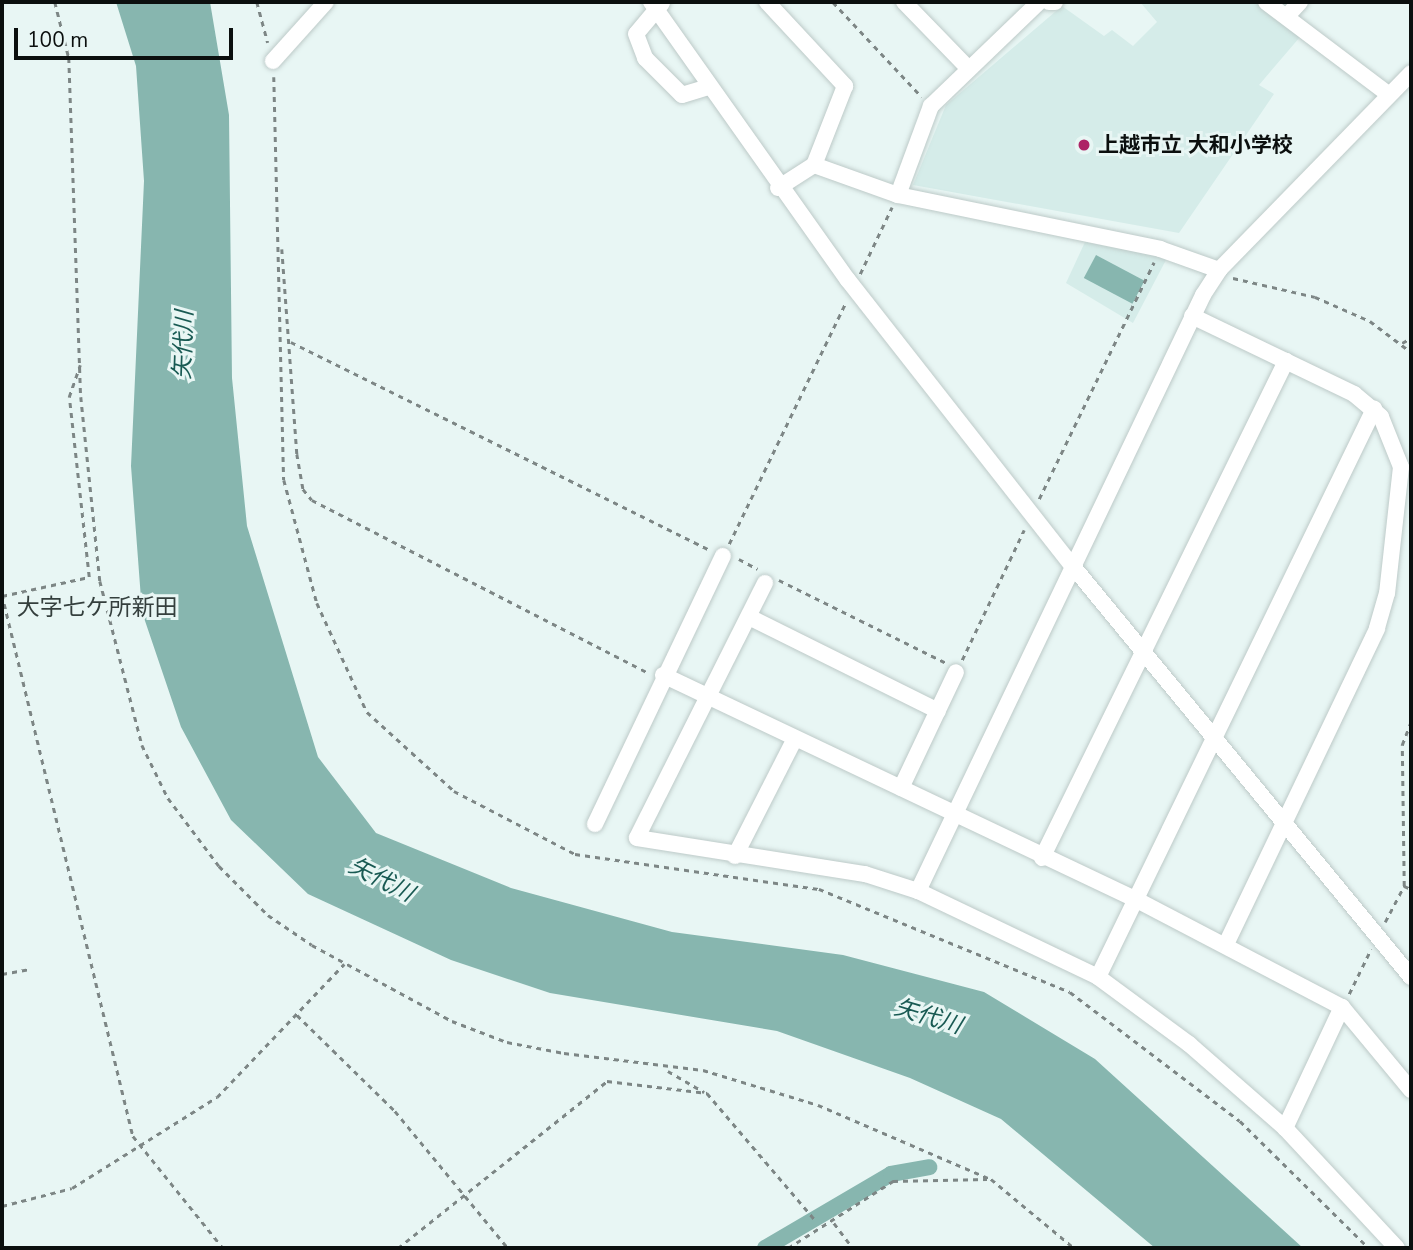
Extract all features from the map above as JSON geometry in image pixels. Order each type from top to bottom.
[{"type":"street","points":[[273,61],[326,2]]},
{"type":"street","points":[[767,2],[845,86],[814,165],[778,188]]},
{"type":"street","points":[[904,2],[969,69]]},
{"type":"street","points":[[898,195],[931,106],[1039,2]]},
{"type":"street","points":[[1049,2],[1055,2]]},
{"type":"street","points":[[1266,2],[1388,94]]},
{"type":"street","points":[[1287,16],[1300,2]]},
{"type":"street","points":[[709,87],[682,96],[652,69],[636,34],[657,4],[709,87],[778,188],[1071,564],[1214,731],[1411,977]]},
{"type":"street","points":[[918,891],[957,815],[1071,564],[1192,316],[1219,270],[1353,139],[1388,94],[1411,73]]},
{"type":"street","points":[[814,165],[898,195],[1160,249],[1219,270]]},
{"type":"street","points":[[1192,316],[1286,360],[1374,409],[1400,454],[1387,593],[1377,629],[1226,944]]},
{"type":"street","points":[[1042,858],[1147,650],[1286,360]]},
{"type":"street","points":[[1098,977],[1139,901],[1214,731],[1374,409]]},
{"type":"street","points":[[595,824],[662,678],[724,554]]},
{"type":"street","points":[[767,577],[711,696],[637,838],[735,856],[865,874],[918,891],[1098,977],[1189,1044],[1285,1128],[1396,1248]]},
{"type":"street","points":[[749,617],[938,711]]},
{"type":"street","points":[[901,788],[957,671]]},
{"type":"street","points":[[662,678],[711,696],[1042,858],[1139,901],[1226,944],[1342,1007],[1411,1090]]},
{"type":"street","points":[[735,856],[795,738]]},
{"type":"street","points":[[1285,1128],[1342,1007]]},
{"type":"path","points":[[55,2],[69,58],[80,363],[100,581],[142,744],[168,797],[219,866],[268,915],[344,964],[507,1042],[665,1069],[703,1070],[818,1105],[991,1180],[1029,1205],[1074,1248]]},
{"type":"path","points":[[257,2],[273,61],[281,242],[291,342],[297,454],[303,489],[312,500],[662,678]]},
{"type":"path","points":[[833,2],[931,106]]},
{"type":"path","points":[[856,281],[898,195]]},
{"type":"path","points":[[281,242],[276,349],[284,480],[339,660],[367,712],[409,756],[454,791],[575,854],[818,889],[1070,992],[1240,1121],[1369,1248]]},
{"type":"path","points":[[291,342],[957,671],[1160,249]]},
{"type":"path","points":[[1219,270],[1242,284],[1315,297],[1370,321],[1411,352]]},
{"type":"path","points":[[724,554],[850,293]]},
{"type":"path","points":[[1402,343],[1411,338]]},
{"type":"path","points":[[80,363],[69,397],[89,578],[2,595],[138,1144],[223,1248]]},
{"type":"path","points":[[1342,1007],[1404,886],[1402,745],[1411,721]]},
{"type":"path","points":[[1404,886],[1411,889]]},
{"type":"path","points":[[2,1206],[72,1188],[138,1144],[217,1097],[344,964]]},
{"type":"path","points":[[2,975],[29,969]]},
{"type":"path","points":[[296,1014],[395,1111],[508,1248]]},
{"type":"path","points":[[665,1069],[707,1093],[815,1220]]},
{"type":"path","points":[[398,1248],[607,1081],[707,1093]]},
{"type":"path","points":[[788,1248],[834,1223],[893,1181],[991,1180]]},
{"type":"path","points":[[834,1223],[853,1248]]},
{"type":"shaded area","name":"上越市立 大和小学校","points":[[1140,2],[1255,2],[1300,37],[1259,85],[1274,94],[1179,233],[913,185],[946,105],[1062,6],[1104,36],[1112,30],[1133,46],[1157,22]]},
{"type":"shaded area","points":[[1085,242],[1167,258],[1133,323],[1066,283]]},
{"type":"water","name":"矢代川","points":[[116,2],[210,2],[229,115],[232,378],[247,526],[318,757],[376,833],[511,888],[672,932],[843,955],[984,992],[1095,1059],[1303,1248],[1155,1248],[1001,1119],[910,1078],[777,1031],[550,993],[451,960],[308,894],[231,820],[181,727],[142,612],[131,466],[144,181],[136,66]]},
{"type":"water","points":[[1096,255],[1145,281],[1132,304],[1084,278]]},
{"type":"waterway","points":[[765,1248],[891,1174],[929,1167]]},
{"type":"place","name":"上越市立 大和小学校","points":[[1084,145]]},
{"type":"district","name":"大字七ケ所新田","points":[[97,608]]}]
